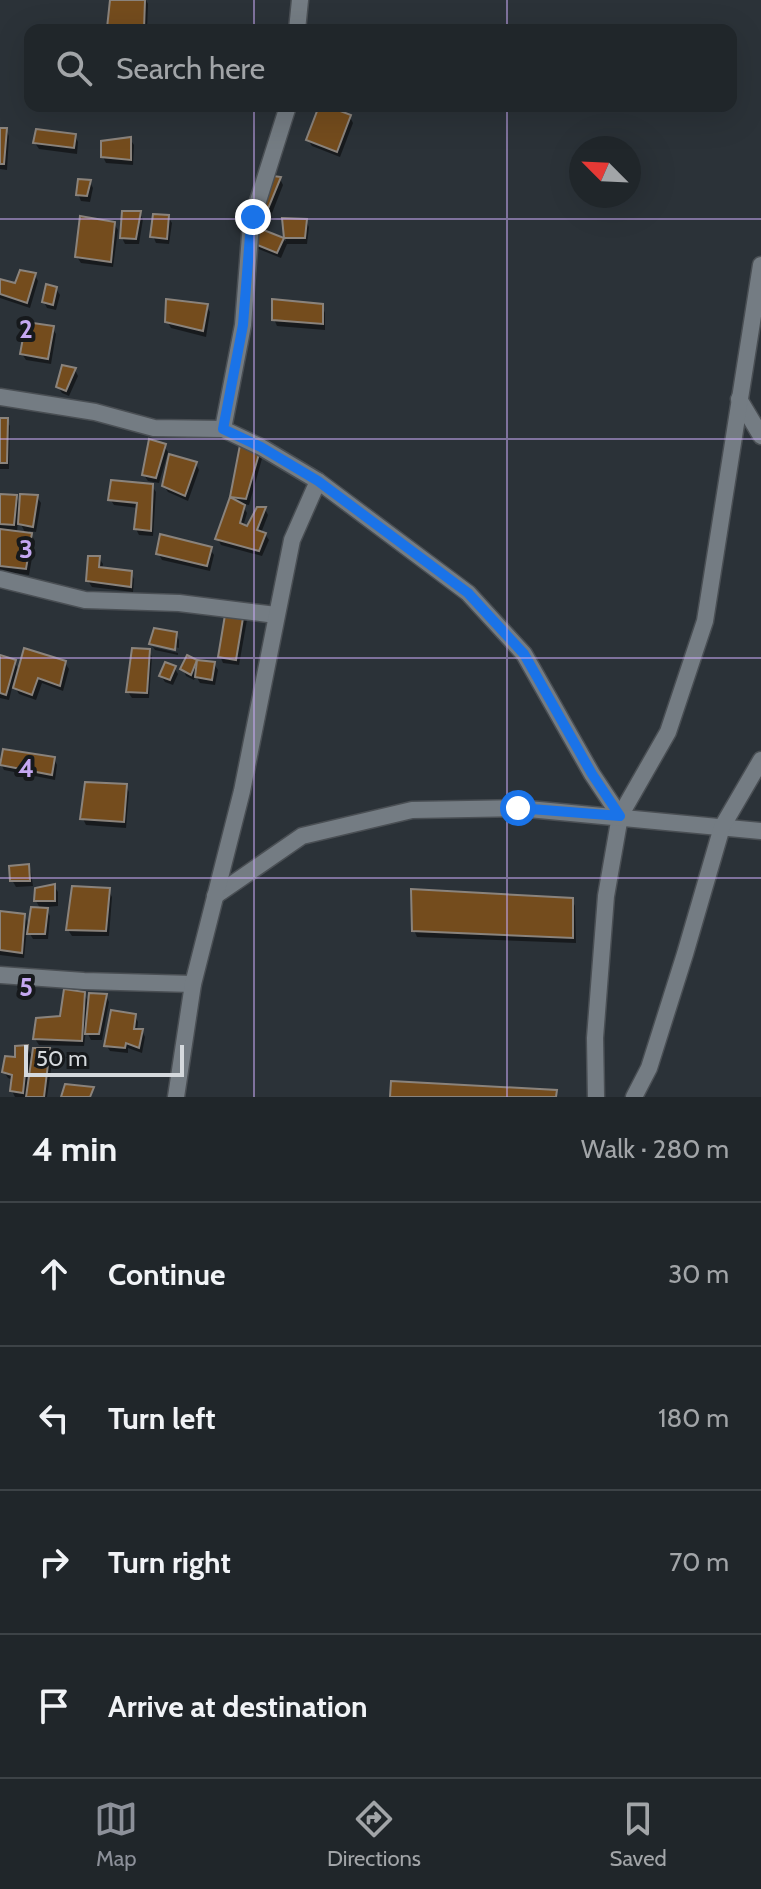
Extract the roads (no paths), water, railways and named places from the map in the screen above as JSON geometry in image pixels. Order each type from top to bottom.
[{"type":"street","points":[[298,24],[300,0]]},
{"type":"street","points":[[223,429],[243,325],[251,223],[286,112]]},
{"type":"street","points":[[596,1097],[595,1038],[606,896],[620,816],[668,732],[705,621],[761,265]]},
{"type":"street","points":[[0,397],[95,412],[154,428],[223,429],[261,447],[318,481],[468,593],[515,644],[524,654],[592,774],[620,816]]},
{"type":"street","points":[[739,399],[761,436]]},
{"type":"street","points":[[176,1097],[193,984],[242,791],[292,540],[318,481]]},
{"type":"street","points":[[0,579],[85,600],[179,603],[276,615]]},
{"type":"street","points":[[634,1097],[649,1068],[722,827],[761,760]]},
{"type":"street","points":[[215,896],[302,836],[412,810],[518,808],[761,831]]},
{"type":"street","points":[[0,975],[193,984]]}]
